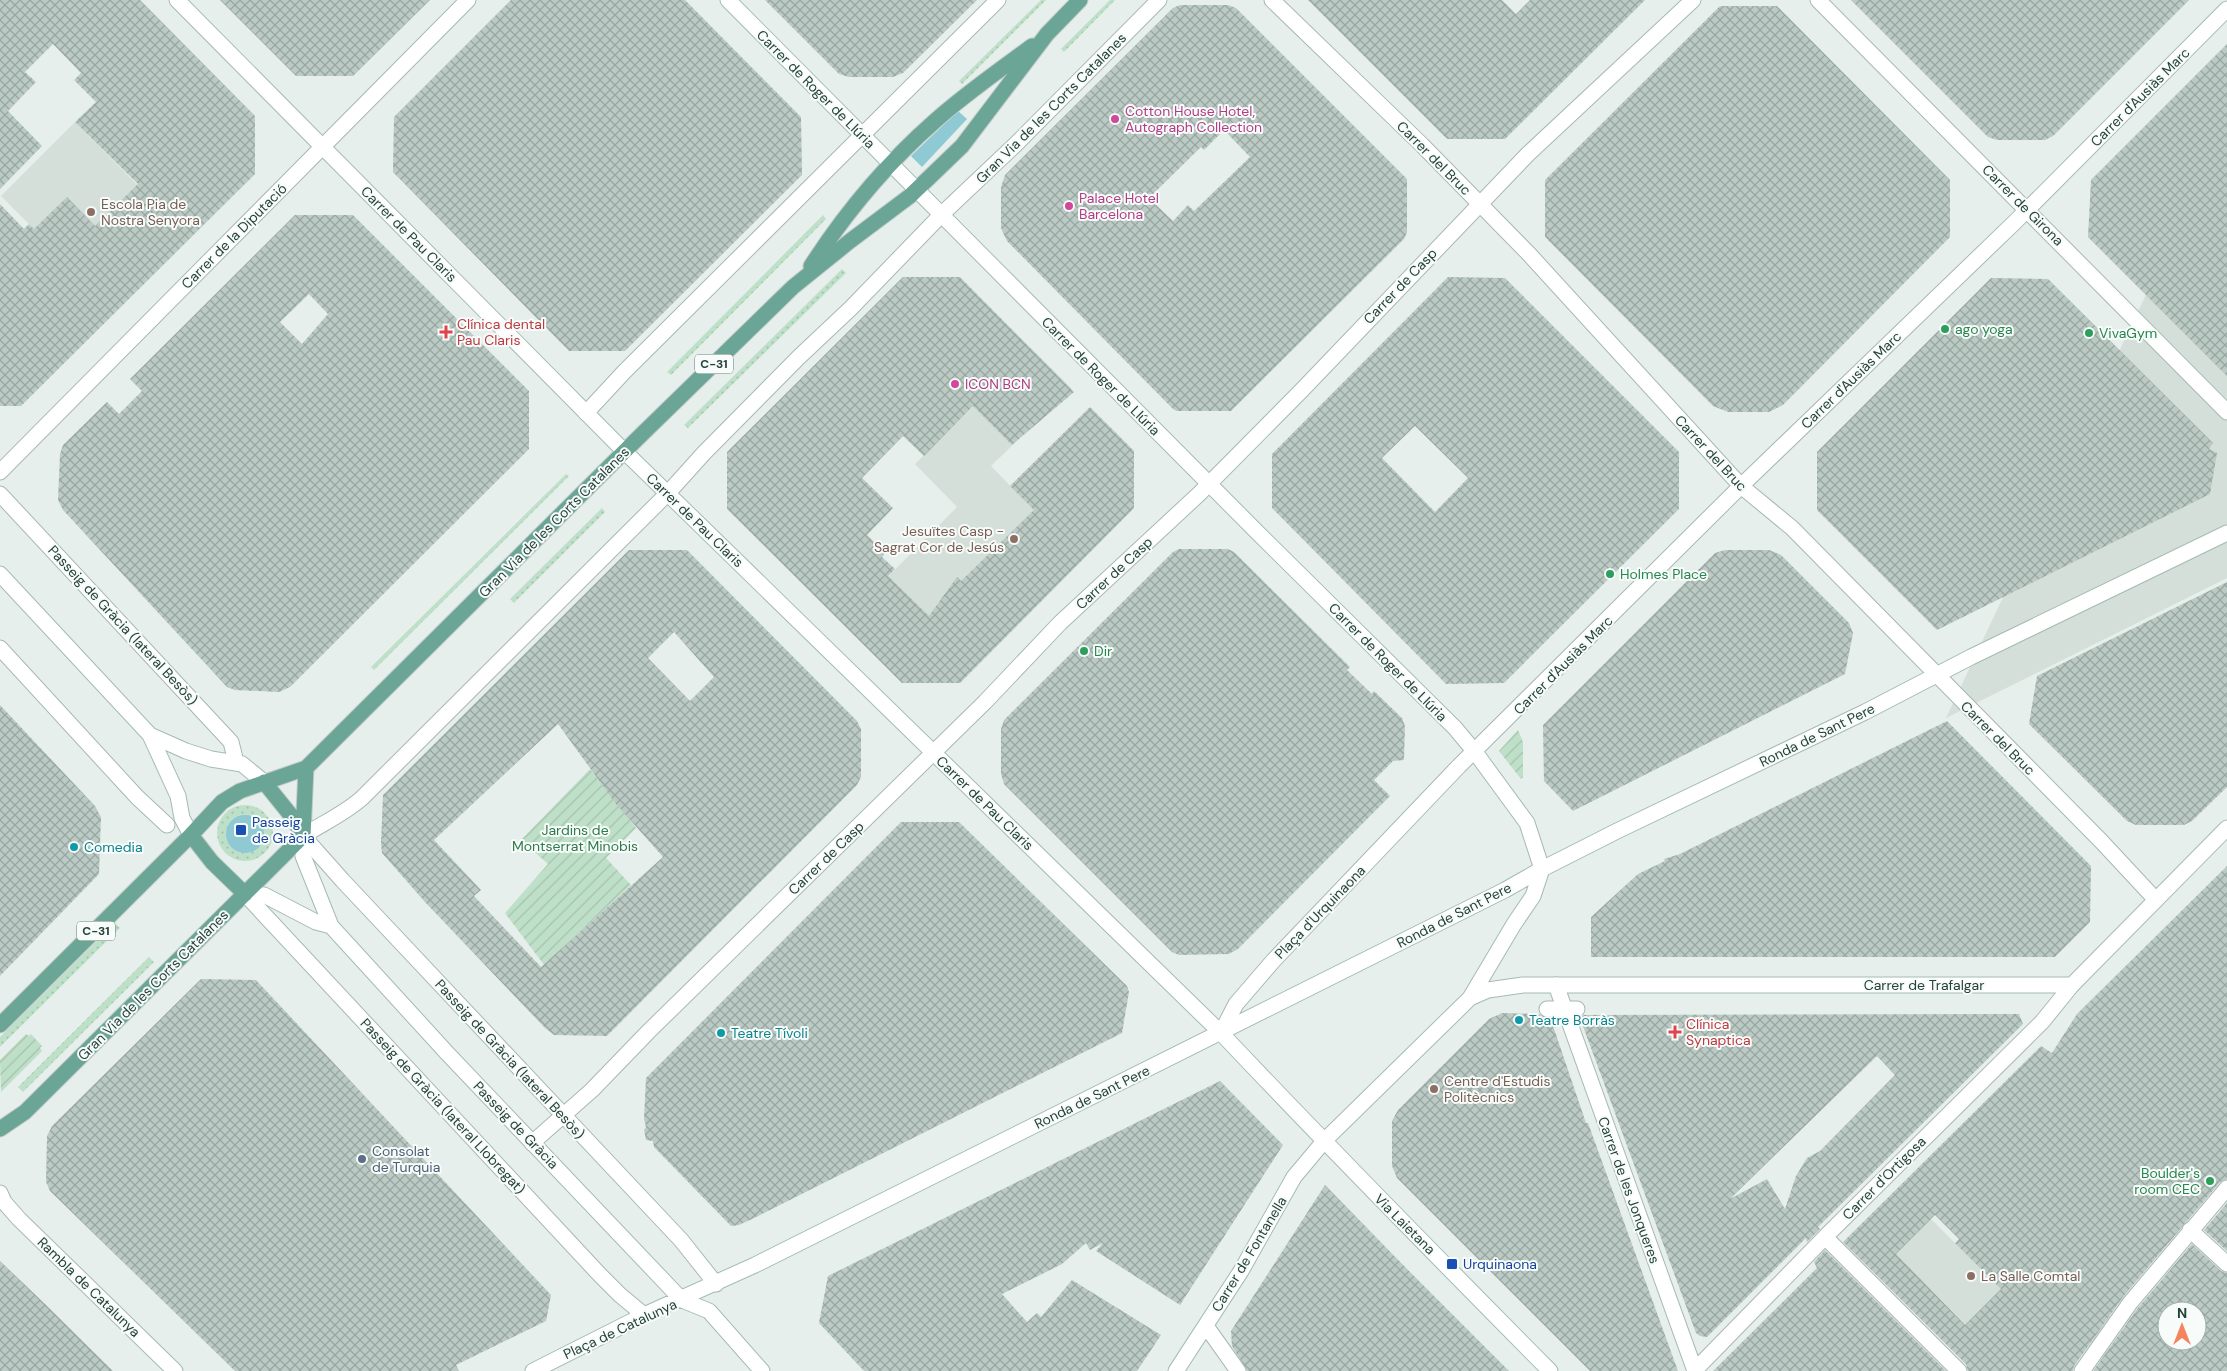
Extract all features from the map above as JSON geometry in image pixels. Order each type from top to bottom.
[{"type":"main road","name":"Gran Via de les Corts Catalanes","points":[[0,1025],[191,836],[222,802],[240,791],[306,768],[624,452],[803,278],[917,190],[962,146],[1047,34],[1080,0]]},
{"type":"main road","name":"Gran Via de les Corts Catalanes","points":[[803,278],[840,222],[891,163],[935,120],[1047,34]]},
{"type":"main road","points":[[303,836],[306,768]]},
{"type":"main road","points":[[264,782],[292,818],[303,836]]},
{"type":"main road","points":[[191,836],[212,862],[245,894]]},
{"type":"main road","name":"Gran Via de les Corts Catalanes","points":[[0,1129],[24,1112],[303,836]]},
{"type":"street","name":"Carrer de Pau Claris","points":[[177,0],[624,452],[1221,1033]]},
{"type":"street","name":"Carrer de la Diputació","points":[[0,472],[468,0]]},
{"type":"street","name":"Carrer de Roger de Llúria","points":[[728,0],[1209,484],[1455,728],[1475,752]]},
{"type":"street","points":[[586,413],[624,372],[998,0]]},
{"type":"street","name":"Gran Via de les Corts Catalanes","points":[[303,836],[328,819],[350,808],[362,798],[668,493],[704,453],[899,260],[942,214],[1016,144],[1159,0]]},
{"type":"street","name":"Carrer del Bruc","points":[[1272,0],[1529,254],[1741,486],[1792,528],[2101,841],[2156,900]]},
{"type":"street","name":"Carrer de Casp","points":[[532,1143],[592,1090],[649,1031],[934,753],[1060,623],[1209,484],[1302,390],[1528,154],[1693,0]]},
{"type":"street","name":"Carrer de Girona","points":[[1818,0],[2227,412]]},
{"type":"street","name":"Carrer d'Ausiàs Marc","points":[[1475,752],[1741,486],[2028,210],[2227,9]]},
{"type":"street","name":"Passeig de Gràcia (lateral Besòs)","points":[[0,494],[231,742],[236,762]]},
{"type":"street","name":"Ronda de Sant Pere","points":[[682,1300],[1221,1033],[1236,1023],[1505,890],[1542,869],[2227,533]]},
{"type":"street","points":[[0,574],[150,734],[178,796],[182,818],[191,836]]},
{"type":"street","points":[[0,648],[137,797],[167,825]]},
{"type":"street","points":[[150,734],[186,752],[211,759],[242,764],[264,782]]},
{"type":"street","points":[[1221,1033],[1325,1140],[1365,1099],[1449,1021],[1470,998],[1533,896],[1542,869],[1527,823],[1475,752]]},
{"type":"street","name":"Plaça d'Urquinaona","points":[[1221,1033],[1236,1004],[1273,961],[1475,752]]},
{"type":"street","points":[[2072,985],[2227,828]]},
{"type":"street","name":"Passeig de Gràcia","points":[[303,836],[303,856],[330,926],[532,1143],[682,1300]]},
{"type":"street","name":"Passeig de Gràcia (lateral Besòs)","points":[[303,836],[343,881],[681,1240],[716,1284]]},
{"type":"street","name":"Passeig de Gràcia","points":[[245,894],[264,895],[316,922],[330,926]]},
{"type":"street","name":"Passeig de Gràcia (lateral Llobregat)","points":[[245,894],[600,1275],[620,1296],[644,1315]]},
{"type":"street","points":[[1470,998],[1498,987],[1556,985]]},
{"type":"street","name":"Carrer de Trafalgar","points":[[1556,985],[2072,985]]},
{"type":"street","name":"Carrer de les Jonqueres","points":[[1556,985],[1571,1009],[1695,1370]]},
{"type":"street","name":"Carrer d'Ortigosa","points":[[1695,1370],[1825,1237],[2042,1022],[2072,985]]},
{"type":"street","points":[[1547,1009],[1571,1009]]},
{"type":"street","name":"Carrer de Fontanella","points":[[1176,1371],[1241,1271],[1294,1177],[1325,1140]]},
{"type":"street","name":"Via Laietana","points":[[1325,1140],[1347,1166],[1550,1371]]},
{"type":"street","points":[[2082,1371],[2130,1303],[2227,1188]]},
{"type":"street","name":"Rambla de Catalunya","points":[[1,1199],[18,1219],[175,1371]]},
{"type":"street","points":[[2190,1230],[2227,1264]]},
{"type":"street","points":[[1825,1237],[1958,1371]]},
{"type":"street","points":[[710,1311],[716,1284]]},
{"type":"street","name":"Plaça de Catalunya","points":[[532,1371],[644,1315],[682,1300],[710,1311],[762,1371]]},
{"type":"street","points":[[1206,1326],[1238,1371]]},
{"type":"shaded area","name":"Escola Pia de Nostra Senyora","points":[[75,122],[190,238],[116,311],[1,196]]},
{"type":"shaded area","points":[[2227,123],[2227,578],[1946,718]]},
{"type":"shaded area","name":"Jesuïtes Casp - Sagrat Cor de Jesús","points":[[1032,349],[1071,388],[991,466],[1030,506],[1110,427],[1134,451],[1134,508],[960,683],[902,683],[842,623],[957,507],[915,464]]},
{"type":"shaded area","name":"La Salle Comtal","points":[[1899,1187],[1955,1243],[1957,1242],[2089,1299],[2111,1317],[2078,1360],[1972,1371],[1846,1240]]},
{"type":"green space","points":[[1041,0],[1046,0],[962,84],[959,81]]},
{"type":"green space","points":[[1110,0],[1115,0],[1064,52],[1061,49]]},
{"type":"green space","points":[[823,215],[826,219],[671,375],[667,372]]},
{"type":"green space","points":[[842,269],[846,273],[688,428],[684,425]]},
{"type":"green space","points":[[566,474],[569,476],[374,670],[371,667]]},
{"type":"green space","points":[[602,508],[605,512],[514,603],[510,599]]},
{"type":"green space","points":[[1518,730],[1523,742],[1523,777],[1521,779],[1499,751]]},
{"type":"green space","name":"Jardins de Montserrat Minobis","points":[[590,769],[636,828],[606,858],[631,885],[544,965],[505,913],[548,864],[521,840]]},
{"type":"green space","points":[[239,805],[251,805],[265,813],[273,827],[271,844],[265,853],[251,861],[239,861],[229,856],[222,849],[217,839],[217,827],[222,817],[229,810]]},
{"type":"green space","points":[[115,923],[120,928],[0,1047],[0,1037]]},
{"type":"green space","points":[[149,957],[154,962],[23,1092],[18,1087]]},
{"type":"green space","points":[[26,1034],[29,1036],[31,1034],[42,1046],[40,1048],[42,1051],[1,1092],[0,1060]]},
{"type":"water","points":[[958,111],[967,119],[922,167],[911,156]]},
{"type":"water","points":[[245,815],[259,820],[264,834],[259,848],[245,853],[231,848],[226,834],[231,820]]},
{"type":"building","points":[[0,0],[140,0],[255,116],[255,174],[21,406],[0,406],[0,204],[24,229],[29,224],[34,229],[67,197],[95,226],[138,184],[75,122],[96,102],[74,80],[81,73],[53,44],[25,72],[36,82],[8,111],[42,146],[0,189]]},
{"type":"building","points":[[220,0],[430,0],[353,76],[296,76]]},
{"type":"building","points":[[511,0],[685,0],[801,117],[802,175],[625,351],[569,351],[393,172],[394,117]]},
{"type":"building","points":[[765,0],[977,0],[903,73],[893,77],[849,77],[839,74]]},
{"type":"building","points":[[1308,0],[1502,0],[1516,14],[1530,0],[1645,0],[1505,139],[1447,139]]},
{"type":"building","points":[[1851,0],[2189,0],[2053,136],[2045,140],[1997,140],[1988,137]]},
{"type":"building","points":[[1180,5],[1228,5],[1236,8],[1407,179],[1407,232],[1404,239],[1231,411],[1177,411],[1173,409],[1007,241],[1001,228],[1001,187],[1005,175],[1173,8]],"holes":[[[1224,130],[1250,157],[1194,211],[1188,205],[1173,221],[1149,198],[1201,147],[1204,150]]]},
{"type":"building","points":[[1720,6],[1777,6],[1950,180],[1950,237],[1783,405],[1769,412],[1728,412],[1713,406],[1545,237],[1545,180]]},
{"type":"building","points":[[2227,44],[2227,376],[2088,237],[2091,180]]},
{"type":"building","points":[[295,215],[353,215],[529,391],[529,449],[290,687],[279,692],[235,690],[227,687],[63,510],[58,500],[60,454],[63,445],[107,402],[119,414],[142,391],[130,379]],"holes":[[[309,294],[328,314],[302,344],[280,322]]]},
{"type":"building","points":[[903,277],[960,277],[1074,392],[1012,445],[973,406],[924,456],[903,436],[862,478],[893,508],[867,535],[885,553],[882,557],[895,569],[888,576],[929,616],[957,577],[961,581],[1034,510],[1010,486],[1090,407],[1134,451],[1134,508],[960,683],[902,683],[727,509],[727,452]]},
{"type":"building","points":[[1448,277],[1505,278],[1679,452],[1679,509],[1504,683],[1446,684],[1272,508],[1272,454]],"holes":[[[1415,426],[1468,478],[1435,512],[1382,458]]]},
{"type":"building","points":[[1991,278],[2048,279],[2213,443],[2209,449],[2217,453],[2210,494],[1937,630],[1817,510],[1817,452]]},
{"type":"building","points":[[1179,549],[1228,549],[1234,552],[1350,667],[1347,670],[1372,694],[1374,691],[1402,718],[1405,726],[1404,760],[1393,761],[1374,780],[1390,796],[1238,949],[1229,954],[1179,955],[1172,952],[1004,784],[1001,774],[1001,729],[1004,720],[1173,552]]},
{"type":"building","points":[[629,550],[687,550],[857,721],[861,729],[861,777],[857,785],[607,1036],[554,1035],[545,1028],[425,902],[382,853],[383,795]],"holes":[[[674,632],[714,677],[690,701],[648,658]],[[558,724],[616,804],[663,857],[541,967],[474,896],[481,890],[434,840]]]},
{"type":"building","points":[[1725,550],[1769,550],[1781,555],[1849,623],[1853,633],[1845,674],[1573,811],[1544,781],[1543,725],[1715,553]]},
{"type":"building","points":[[2227,582],[2227,787],[2192,821],[2184,825],[2136,825],[2127,821],[2029,724],[2037,676]]},
{"type":"building","points":[[0,705],[95,806],[101,817],[99,874],[0,976]]},
{"type":"building","points":[[1947,721],[2091,866],[2090,922],[2055,957],[1591,957],[1591,917],[1638,874],[1665,861],[1664,859],[1680,854]]},
{"type":"building","points":[[901,822],[959,822],[1127,986],[1129,992],[1122,1033],[750,1220],[731,1226],[654,1147],[653,1141],[646,1140],[644,1119],[646,1078]]},
{"type":"building","points":[[2227,866],[2227,1179],[2220,1182],[2123,1297],[2074,1366],[2073,1371],[1968,1371],[1966,1364],[1843,1242],[2041,1046],[2052,1053],[2077,1014]],"holes":[[[1935,1215],[1959,1239],[1955,1243],[2001,1289],[1965,1325],[1896,1254]]]},
{"type":"building","points":[[201,979],[256,980],[551,1295],[546,1321],[456,1365],[459,1371],[235,1371],[50,1191],[46,1182],[47,1136],[52,1126]]},
{"type":"building","points":[[1502,1013],[1539,1014],[1551,1020],[1586,1123],[1588,1123],[1678,1371],[1590,1371],[1397,1178],[1392,1166],[1392,1121],[1398,1110],[1489,1019]]},
{"type":"building","points":[[2019,1014],[2023,1024],[1818,1227],[1820,1229],[1807,1242],[1806,1238],[1707,1337],[1696,1333],[1580,1018],[1584,1015]],"holes":[[[1877,1056],[1895,1075],[1820,1151],[1807,1158],[1796,1176],[1785,1209],[1767,1179],[1730,1199]]]},
{"type":"building","points":[[1220,1081],[1283,1145],[1180,1305],[1096,1251],[1103,1243],[1090,1250],[1086,1243],[1062,1264],[1002,1294],[1027,1322],[1037,1313],[1041,1317],[1072,1280],[1161,1335],[1137,1371],[864,1371],[819,1323],[828,1276]]},
{"type":"building","points":[[1325,1185],[1509,1371],[1247,1371],[1232,1346],[1231,1331]]},
{"type":"building","points":[[2227,1203],[2227,1251],[2204,1230]]},
{"type":"building","points":[[2192,1244],[2221,1271],[2227,1273],[2227,1371],[2093,1371],[2137,1309]]},
{"type":"building","points":[[1825,1250],[1946,1371],[1713,1371],[1817,1268],[1814,1262]]},
{"type":"building","points":[[0,1261],[44,1303],[113,1371],[0,1371]]},
{"type":"place","name":"Cotton House Hotel, Autograph Collection","points":[[1115,119]]},
{"type":"place","name":"Palace Hotel Barcelona","points":[[1069,206]]},
{"type":"place","name":"Escola Pia de Nostra Senyora","points":[[91,212]]},
{"type":"place","name":"ago yoga","points":[[1945,329]]},
{"type":"place","name":"Clínica dental Pau Claris","points":[[446,332]]},
{"type":"place","name":"VivaGym","points":[[2089,333]]},
{"type":"place","name":"ICON BCN","points":[[955,384]]},
{"type":"place","name":"Jesuïtes Casp - Sagrat Cor de Jesús","points":[[1014,539]]},
{"type":"place","name":"Holmes Place","points":[[1610,574]]},
{"type":"place","name":"Dir","points":[[1084,651]]},
{"type":"place","name":"Passeig de Gràcia","points":[[241,830]]},
{"type":"place","name":"Comedia","points":[[74,847]]},
{"type":"place","name":"Teatre Borràs","points":[[1519,1020]]},
{"type":"place","name":"Clínica Synaptica","points":[[1675,1032]]},
{"type":"place","name":"Teatre Tívoli","points":[[721,1033]]},
{"type":"place","name":"Centre d'Estudis Politècnics","points":[[1434,1089]]},
{"type":"place","name":"Consolat de Turquia","points":[[362,1159]]},
{"type":"place","name":"Boulder's room CEC","points":[[2210,1181]]},
{"type":"place","name":"Urquinaona","points":[[1452,1264]]},
{"type":"place","name":"La Salle Comtal","points":[[1971,1276]]}]
